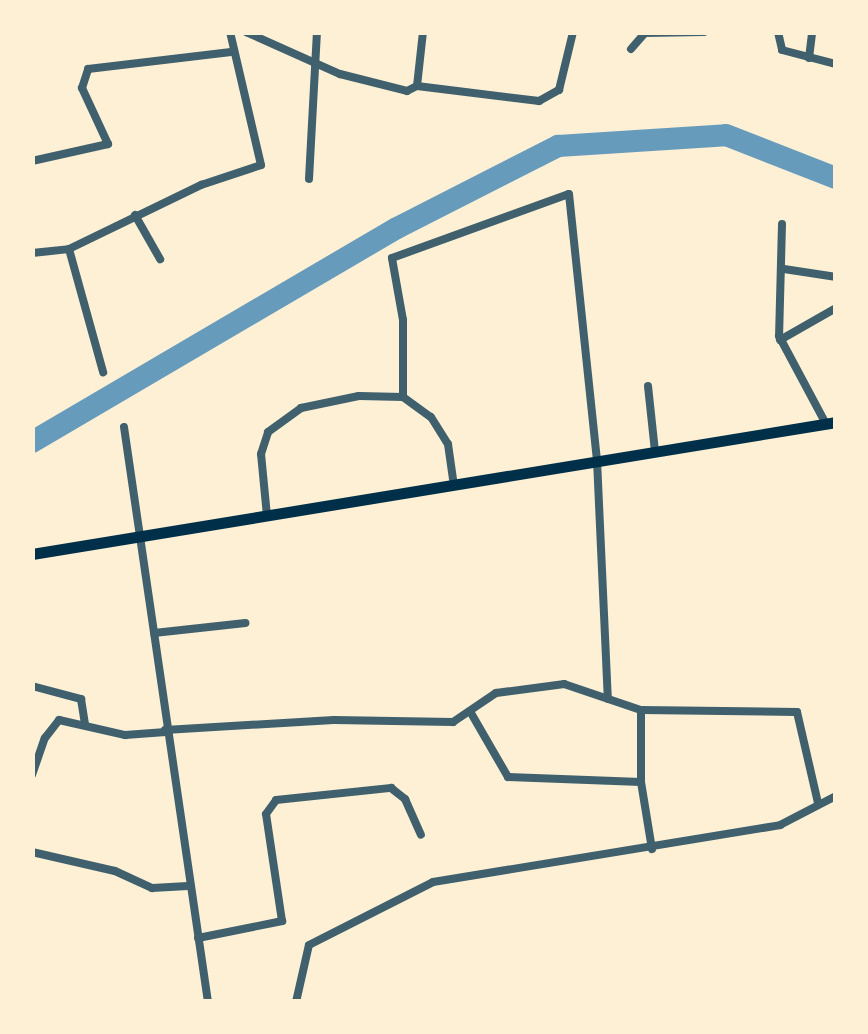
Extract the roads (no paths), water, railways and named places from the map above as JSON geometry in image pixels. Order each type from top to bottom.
[{"type":"main road","points":[[32,554],[831,423]]},
{"type":"street","points":[[32,253],[69,248],[261,164],[231,52],[230,32]]},
{"type":"street","points":[[246,32],[314,64],[407,91],[418,86],[551,99],[573,32]]},
{"type":"street","points":[[308,179],[317,32]]},
{"type":"street","points":[[418,86],[423,32]]},
{"type":"street","points":[[631,49],[645,33],[704,32]]},
{"type":"street","points":[[778,32],[782,50],[836,64]]},
{"type":"street","points":[[809,58],[812,32]]},
{"type":"street","points":[[32,161],[108,144],[82,88],[88,69],[231,52]]},
{"type":"street","points":[[402,397],[403,320],[392,258],[569,194],[598,460],[608,699]]},
{"type":"street","points":[[136,216],[160,259]]},
{"type":"street","points":[[782,224],[780,340],[831,423]]},
{"type":"street","points":[[69,248],[103,372]]},
{"type":"street","points":[[784,269],[836,276]]},
{"type":"street","points":[[780,340],[836,308]]},
{"type":"street","points":[[648,386],[655,451]]},
{"type":"street","points":[[266,516],[261,454],[276,422],[302,408],[359,396],[402,397],[440,426],[454,486]]},
{"type":"street","points":[[124,427],[165,731],[208,1002]]},
{"type":"street","points":[[154,633],[245,622]]},
{"type":"street","points":[[32,775],[55,722],[85,724],[125,735],[334,720],[444,723],[471,713],[496,693],[552,684],[641,710],[796,712],[804,724],[818,803]]},
{"type":"street","points":[[32,686],[81,698],[85,724]]},
{"type":"street","points":[[641,710],[641,782],[652,849]]},
{"type":"street","points":[[471,713],[508,777],[641,782]]},
{"type":"street","points":[[198,938],[282,921],[266,814],[276,800],[391,788],[406,799],[421,835]]},
{"type":"street","points":[[296,1002],[309,945],[433,882],[487,868],[652,849],[780,825],[836,796]]},
{"type":"street","points":[[32,852],[114,871],[152,888],[188,886]]},
{"type":"waterway","points":[[32,442],[397,228],[558,146],[726,135],[836,178]]}]
